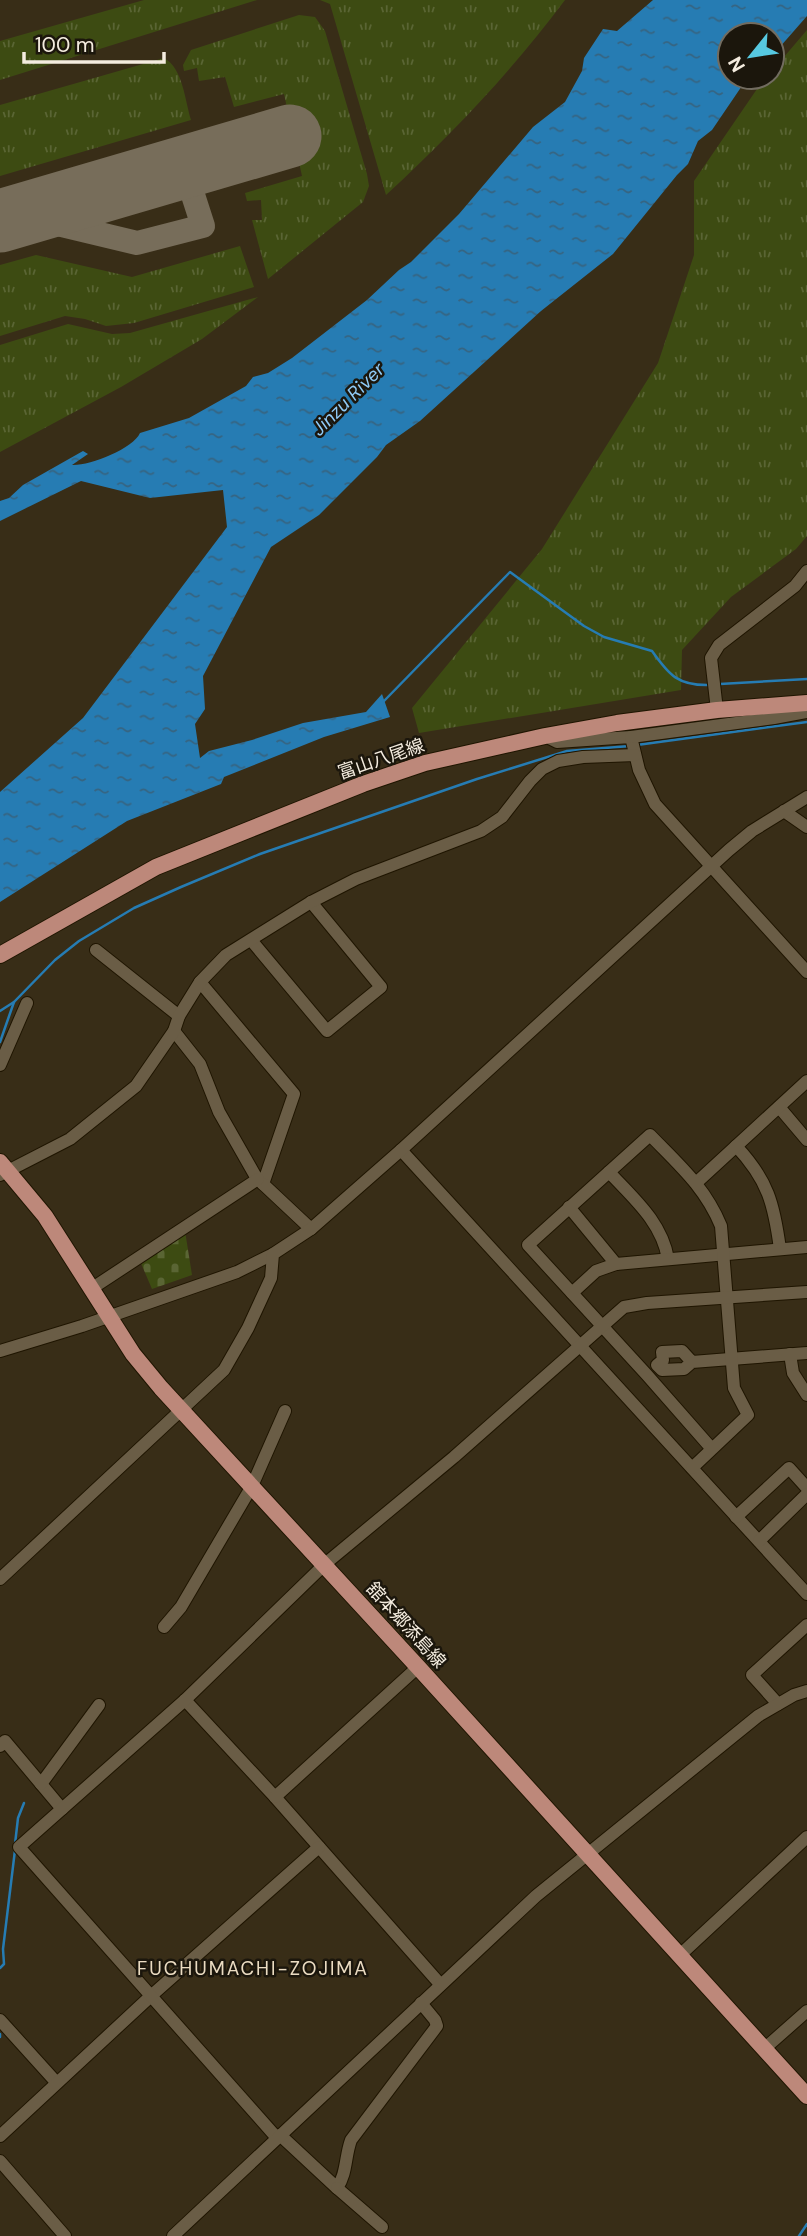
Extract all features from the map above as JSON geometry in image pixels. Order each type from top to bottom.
[{"type":"main road","name":"富山八尾線","points":[[0,955],[156,867],[363,785],[425,764],[545,736],[617,723],[717,710],[807,703]]},
{"type":"main road","name":"舘本郷添島線","points":[[3,1170],[45,1216],[133,1354],[182,1411],[325,1564],[807,2096]]},
{"type":"street","points":[[717,710],[710,658],[719,645],[794,586],[807,571]]},
{"type":"street","points":[[3,1170],[70,1139],[136,1086],[174,1031],[179,1016],[200,982],[226,955],[311,901],[356,879],[481,831],[502,817],[542,769],[558,761],[807,712]]},
{"type":"street","points":[[545,736],[557,742],[633,746]]},
{"type":"street","points":[[633,746],[645,787],[655,804],[805,964]]},
{"type":"street","points":[[0,1351],[237,1272],[273,1254],[311,1229],[752,831],[807,797]]},
{"type":"street","points":[[784,811],[807,827]]},
{"type":"street","points":[[251,940],[327,1031],[381,987],[311,901]]},
{"type":"street","points":[[96,950],[179,1016]]},
{"type":"street","points":[[91,1289],[260,1181],[294,1094],[200,982]]},
{"type":"street","points":[[0,1065],[27,1003]]},
{"type":"street","points":[[174,1031],[200,1063],[219,1112],[260,1181],[311,1229]]},
{"type":"street","points":[[696,1183],[807,1081]]},
{"type":"street","points":[[779,1107],[807,1140]]},
{"type":"street","points":[[692,1468],[748,1415],[734,1388],[720,1226],[711,1203],[696,1183],[650,1135],[528,1245],[601,1326],[652,1370],[712,1449]]},
{"type":"street","points":[[736,1146],[753,1164],[775,1209],[780,1249]]},
{"type":"street","points":[[401,1150],[807,1594]]},
{"type":"street","points":[[609,1171],[662,1234],[668,1259]]},
{"type":"street","points":[[569,1207],[616,1264]]},
{"type":"street","points":[[572,1293],[596,1271],[616,1264],[807,1247]]},
{"type":"street","points":[[0,1580],[224,1370],[271,1278],[273,1254]]},
{"type":"street","points":[[382,2227],[279,2136],[19,1847],[185,1700],[325,1564],[454,1457],[624,1307],[647,1303],[807,1292]]},
{"type":"street","points":[[652,1370],[684,1369],[692,1362],[807,1353]]},
{"type":"street","points":[[790,1354],[793,1373],[807,1395]]},
{"type":"street","points":[[164,1627],[181,1607],[252,1486],[285,1412]]},
{"type":"street","points":[[736,1517],[789,1468],[807,1488]]},
{"type":"street","points":[[759,1541],[807,1494]]},
{"type":"street","points":[[778,1704],[752,1675],[807,1625]]},
{"type":"street","points":[[275,1797],[418,1667]]},
{"type":"street","points":[[173,2236],[536,1896],[758,1716],[807,1691]]},
{"type":"street","points":[[185,1700],[275,1797],[440,1984]]},
{"type":"street","points":[[41,1784],[99,1705]]},
{"type":"street","points":[[0,1746],[5,1741],[62,1809]]},
{"type":"street","points":[[679,1956],[807,1837]]},
{"type":"street","points":[[0,2136],[152,1995],[319,1847]]},
{"type":"street","points":[[337,2188],[343,2180],[346,2153],[351,2140],[437,2026],[421,2003]]},
{"type":"street","points":[[764,2049],[807,2011]]},
{"type":"street","points":[[0,2020],[56,2082]]},
{"type":"street","points":[[0,2161],[65,2236]]},
{"type":"green space","points":[[144,0],[257,0],[0,80],[0,41]]},
{"type":"green space","points":[[320,0],[565,0],[480,102],[386,195],[330,4]]},
{"type":"green space","points":[[299,15],[315,17],[325,31],[369,186],[363,202],[268,279],[252,220],[262,220],[261,200],[247,201],[245,193],[302,176],[284,94],[234,107],[225,77],[199,81],[197,68],[184,71],[183,65],[191,50]]},
{"type":"green space","points":[[807,30],[807,536],[796,549],[731,597],[682,650],[681,690],[419,733],[412,708],[542,549],[658,363],[694,255],[694,181],[756,91],[786,91],[786,55]]},
{"type":"green space","points":[[164,58],[179,77],[191,120],[0,176],[0,105]]},
{"type":"green space","points":[[240,246],[254,287],[134,323],[106,326],[65,316],[0,336],[0,265],[36,255],[132,277]]},
{"type":"green space","points":[[258,297],[202,339],[121,387],[0,452],[0,345],[68,324],[112,334],[130,333]]},
{"type":"green space","points":[[185,1231],[192,1275],[152,1289],[140,1261]]},
{"type":"water","name":"Jinzu River","points":[[653,0],[807,0],[807,16],[786,40],[786,21],[716,21],[716,91],[738,91],[712,130],[698,141],[688,164],[613,254],[541,311],[420,421],[386,445],[319,515],[271,547],[203,676],[205,709],[195,724],[200,758],[209,751],[303,723],[366,712],[382,694],[390,717],[324,737],[224,777],[221,784],[127,821],[0,902],[0,792],[83,718],[227,527],[223,490],[150,498],[81,481],[0,521],[0,501],[83,451],[88,454],[72,465],[89,463],[110,455],[129,445],[140,433],[189,418],[246,386],[253,377],[268,373],[292,358],[367,300],[411,262],[459,214],[533,127],[565,102],[582,71],[584,58],[603,29],[617,31]]},
{"type":"waterway","points":[[384,701],[510,572],[584,626],[604,637],[652,651],[669,673],[682,681],[710,685]]},
{"type":"waterway","points":[[720,684],[807,679]]},
{"type":"waterway","points":[[637,745],[807,722]]},
{"type":"waterway","points":[[0,1011],[14,1002],[55,960],[79,941],[134,908],[181,887],[260,854],[477,779],[567,751],[630,746]]},
{"type":"waterway","points":[[0,1042],[14,1002]]},
{"type":"waterway","points":[[15,1844],[18,1818],[24,1803]]},
{"type":"waterway","points":[[0,1968],[4,1964],[3,1949],[15,1850]]},
{"type":"waterway","points":[[799,2236],[807,2224]]},
{"type":"taxiway","points":[[20,215],[137,243],[203,226],[184,167]]},
{"type":"runway","points":[[0,221],[290,136]]},
{"type":"district","name":"FUCHUMACHI-ZOJIMA","points":[[253,1968]]}]
